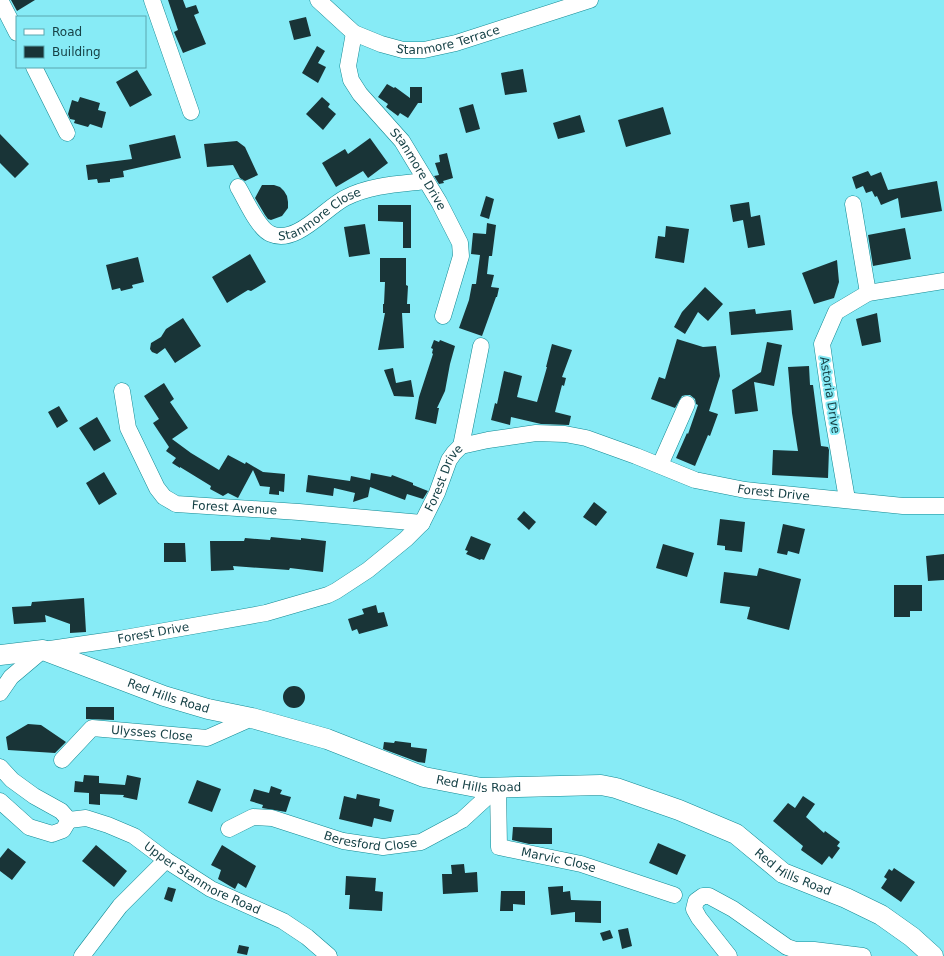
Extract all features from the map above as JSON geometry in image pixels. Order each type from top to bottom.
[{"type":"main road","name":"Red Hills Road","points":[[0,655],[43,650],[164,696],[208,709],[252,718],[327,739],[424,777],[481,788],[498,786],[601,785],[616,788],[679,810],[736,834],[783,873],[846,898],[881,915],[912,937],[932,956]]},
{"type":"street","points":[[0,0],[16,31]]},
{"type":"street","points":[[152,0],[191,112]]},
{"type":"street","name":"Stanmore Terrace","points":[[318,0],[354,33],[381,44],[403,50],[424,50],[456,43],[590,0]]},
{"type":"street","name":"Stanmore Drive","points":[[354,33],[348,66],[351,80],[360,94],[402,141],[460,243],[462,256],[443,316]]},
{"type":"street","points":[[35,68],[68,133]]},
{"type":"street","name":"Stanmore Close","points":[[238,187],[261,227],[271,234],[288,236],[299,232],[346,198],[377,187],[426,181]]},
{"type":"street","points":[[853,204],[868,293]]},
{"type":"street","name":"Astoria Drive","points":[[847,499],[822,344],[836,312],[868,293],[944,281]]},
{"type":"street","points":[[461,446],[481,346]]},
{"type":"street","name":"Forest Avenue","points":[[122,391],[128,428],[157,488],[164,497],[176,504],[299,512],[422,523]]},
{"type":"street","points":[[660,465],[687,404]]},
{"type":"street","name":"Forest Drive","points":[[43,650],[119,639],[266,613],[336,591],[368,570],[406,539],[422,523],[437,493],[449,460],[461,446],[488,440],[536,433],[565,434],[586,438],[660,465],[695,480],[745,490],[847,499],[903,506],[944,506]]},
{"type":"street","points":[[0,693],[11,677],[43,650]]},
{"type":"street","name":"Ulysses Close","points":[[62,760],[92,728],[208,738],[252,718]]},
{"type":"street","points":[[0,767],[12,780],[34,796],[61,811],[69,820],[63,830],[52,834],[29,827],[0,801]]},
{"type":"street","name":"Beresford Close","points":[[229,829],[253,817],[272,818],[343,841],[382,847],[421,842],[462,820],[498,786]]},
{"type":"street","name":"Marvic Close","points":[[498,786],[499,847],[581,864],[674,895]]},
{"type":"street","name":"Upper Stanmore Road","points":[[69,820],[86,818],[134,836],[166,860],[211,889],[283,921],[307,937],[329,956]]},
{"type":"street","points":[[82,956],[120,906],[166,860]]},
{"type":"street","points":[[729,956],[699,918],[694,909],[696,901],[703,896],[709,896],[733,909],[787,947],[796,950],[814,950],[863,956]]},
{"type":"building","points":[[11,0],[35,0],[17,11]]},
{"type":"building","points":[[168,0],[183,0],[186,8],[196,5],[199,13],[194,15],[206,44],[183,53],[174,32],[178,30]]},
{"type":"building","points":[[306,17],[311,36],[294,40],[289,21]]},
{"type":"building","points":[[317,46],[325,51],[318,63],[326,67],[318,83],[302,73]]},
{"type":"building","points":[[523,69],[527,92],[505,95],[501,73]]},
{"type":"building","points":[[137,70],[152,95],[130,107],[116,82]]},
{"type":"building","points":[[387,84],[394,88],[395,87],[410,98],[410,87],[422,87],[422,103],[418,103],[408,118],[400,113],[398,116],[386,107],[388,104],[378,97]]},
{"type":"building","points":[[80,97],[100,103],[98,110],[106,112],[102,128],[90,124],[88,127],[74,123],[75,120],[70,119],[68,114],[72,100],[78,102]]},
{"type":"building","points":[[322,97],[330,104],[328,107],[336,114],[323,130],[306,114]]},
{"type":"building","points":[[473,104],[480,129],[466,133],[459,108]]},
{"type":"building","points":[[663,107],[671,134],[626,147],[618,120]]},
{"type":"building","points":[[580,115],[585,132],[558,139],[553,123]]},
{"type":"building","points":[[0,134],[29,164],[15,178],[0,163]]},
{"type":"building","points":[[175,135],[181,158],[123,171],[124,177],[110,179],[110,182],[98,183],[97,179],[88,180],[86,165],[132,159],[129,145]]},
{"type":"building","points":[[370,138],[388,163],[368,178],[363,171],[336,187],[322,163],[345,149],[348,154]]},
{"type":"building","points":[[237,141],[245,147],[258,175],[245,181],[240,178],[233,165],[207,167],[204,144]]},
{"type":"building","points":[[447,153],[453,178],[439,184],[434,176],[439,175],[435,163],[440,162],[439,155]]},
{"type":"building","points":[[868,171],[871,176],[881,172],[888,190],[937,181],[942,211],[901,218],[898,198],[881,205],[877,196],[875,197],[872,191],[866,193],[863,186],[856,189],[852,177]]},
{"type":"building","points":[[262,185],[274,185],[280,187],[284,191],[287,196],[288,208],[282,216],[271,220],[265,215],[255,198]]},
{"type":"building","points":[[486,196],[494,199],[489,219],[480,216]]},
{"type":"building","points":[[749,202],[751,217],[760,215],[765,245],[748,248],[743,220],[733,222],[730,205]]},
{"type":"building","points":[[378,205],[411,205],[411,248],[403,248],[403,222],[378,221]]},
{"type":"building","points":[[487,223],[496,225],[492,256],[489,256],[487,274],[494,275],[491,287],[499,288],[482,336],[459,328],[469,300],[472,284],[476,284],[480,255],[471,254],[473,233],[486,234]]},
{"type":"building","points":[[365,224],[370,254],[349,257],[344,227]]},
{"type":"building","points":[[666,226],[689,229],[684,263],[655,258],[658,236],[665,237]]},
{"type":"building","points":[[905,228],[911,259],[873,266],[868,235]]},
{"type":"building","points":[[250,254],[266,282],[251,291],[248,290],[227,303],[212,277]]},
{"type":"building","points":[[138,257],[144,282],[132,285],[133,288],[121,291],[120,288],[112,290],[106,265]]},
{"type":"building","points":[[380,258],[406,258],[406,285],[408,286],[407,304],[410,304],[410,313],[402,313],[404,348],[378,350],[385,313],[383,313],[383,304],[385,282],[380,282]]},
{"type":"building","points":[[837,260],[839,282],[834,298],[814,304],[802,273]]},
{"type":"building","points":[[705,287],[723,304],[708,321],[698,312],[685,334],[674,327],[682,312]]},
{"type":"building","points":[[755,309],[756,314],[791,310],[793,330],[731,335],[729,312]]},
{"type":"building","points":[[877,313],[881,342],[862,346],[856,319]]},
{"type":"building","points":[[183,318],[201,346],[175,363],[165,348],[157,354],[152,352],[150,349],[151,343],[161,337],[166,329]]},
{"type":"building","points":[[677,339],[703,347],[716,346],[720,376],[709,411],[718,414],[710,436],[708,435],[695,466],[676,458],[687,433],[688,434],[698,405],[696,404],[695,399],[690,395],[682,396],[675,408],[651,399],[659,377],[665,379]]},
{"type":"building","points":[[434,340],[439,342],[440,340],[455,346],[445,391],[437,408],[439,408],[436,424],[415,419],[419,397],[433,354],[433,349],[431,348]]},
{"type":"building","points":[[767,342],[782,345],[774,386],[754,382],[758,411],[735,414],[732,390],[761,372]]},
{"type":"building","points":[[552,344],[572,350],[562,377],[566,378],[564,386],[562,385],[555,412],[571,416],[569,425],[541,424],[511,417],[510,425],[491,420],[495,403],[497,404],[504,371],[522,376],[517,397],[537,402]]},
{"type":"building","points":[[809,366],[810,385],[813,385],[821,446],[828,447],[829,450],[828,478],[772,475],[773,450],[798,451],[792,413],[788,367]]},
{"type":"building","points":[[393,368],[396,383],[411,380],[414,397],[394,396],[384,370]]},
{"type":"building","points":[[164,383],[174,399],[170,402],[188,428],[172,439],[191,453],[219,470],[228,455],[245,464],[246,462],[263,472],[285,474],[284,492],[279,491],[279,495],[269,494],[270,487],[260,486],[253,470],[238,498],[228,493],[223,496],[210,489],[211,486],[172,463],[176,458],[166,451],[169,447],[153,423],[159,419],[144,396]]},
{"type":"building","points":[[59,406],[68,421],[57,428],[48,412]]},
{"type":"building","points":[[97,417],[111,441],[94,451],[79,428]]},
{"type":"building","points":[[104,472],[117,494],[99,505],[86,483]]},
{"type":"building","points":[[371,473],[391,477],[392,475],[413,483],[413,485],[428,491],[423,499],[407,494],[405,500],[370,487],[368,497],[353,502],[355,493],[334,488],[333,496],[306,492],[308,475],[350,481],[351,476],[370,480]]},
{"type":"building","points":[[594,502],[607,512],[596,526],[583,517]]},
{"type":"building","points":[[524,511],[536,522],[529,530],[517,519]]},
{"type":"building","points":[[720,519],[745,522],[742,552],[725,550],[725,546],[717,545]]},
{"type":"building","points":[[783,524],[805,529],[799,554],[788,551],[787,555],[777,553]]},
{"type":"building","points":[[471,536],[491,544],[484,560],[480,560],[466,554],[468,551],[465,550]]},
{"type":"building","points":[[271,537],[326,541],[323,572],[290,568],[289,570],[233,566],[234,570],[211,571],[210,541],[244,541],[245,538],[270,540]]},
{"type":"building","points":[[164,543],[185,543],[186,562],[164,562]]},
{"type":"building","points":[[663,544],[694,553],[687,577],[656,568]]},
{"type":"building","points":[[944,554],[944,580],[928,581],[926,556]]},
{"type":"building","points":[[759,568],[801,579],[789,630],[747,619],[750,607],[720,603],[724,572],[757,576]]},
{"type":"building","points":[[894,585],[922,585],[922,611],[910,611],[910,617],[894,617]]},
{"type":"building","points":[[84,598],[86,632],[70,633],[70,624],[45,615],[46,622],[14,624],[12,607],[31,606],[32,602]]},
{"type":"building","points":[[376,605],[378,613],[384,612],[388,626],[359,634],[357,629],[352,631],[348,619],[364,614],[362,609]]},
{"type":"building","points":[[290,686],[298,686],[305,693],[305,701],[298,708],[290,708],[283,701],[283,693]]},
{"type":"building","points":[[86,707],[114,707],[114,720],[86,719]]},
{"type":"building","points":[[28,724],[41,725],[66,742],[55,753],[8,750],[6,737]]},
{"type":"building","points":[[395,741],[411,743],[411,747],[427,749],[425,763],[418,762],[383,749],[384,742],[394,743]]},
{"type":"building","points":[[84,775],[99,776],[99,783],[125,785],[127,775],[141,778],[137,800],[123,797],[124,795],[100,794],[100,805],[89,804],[89,793],[74,792],[75,781],[83,782]]},
{"type":"building","points":[[197,780],[221,789],[212,812],[188,803]]},
{"type":"building","points":[[271,786],[282,790],[280,794],[291,797],[286,812],[262,808],[263,805],[250,801],[254,789],[269,793]]},
{"type":"building","points":[[357,794],[380,799],[379,806],[394,810],[391,822],[374,818],[372,827],[339,819],[344,796],[356,799]]},
{"type":"building","points":[[803,796],[815,804],[806,817],[824,833],[825,831],[840,842],[837,846],[840,848],[832,859],[829,856],[822,865],[801,850],[803,846],[773,821],[788,803],[795,808]]},
{"type":"building","points":[[513,827],[552,828],[552,844],[529,844],[512,840]]},
{"type":"building","points":[[658,843],[686,855],[677,875],[649,863]]},
{"type":"building","points":[[96,845],[127,871],[114,887],[82,861]]},
{"type":"building","points":[[222,845],[256,866],[246,888],[238,883],[235,889],[218,879],[221,870],[211,865]]},
{"type":"building","points":[[8,848],[26,862],[12,880],[0,871],[0,858]]},
{"type":"building","points":[[464,864],[465,873],[477,872],[478,892],[443,894],[442,874],[452,874],[451,865]]},
{"type":"building","points":[[894,868],[915,882],[901,902],[881,888],[887,879],[884,877],[889,869],[892,871]]},
{"type":"building","points":[[346,876],[376,878],[375,891],[383,892],[382,911],[349,909],[350,895],[345,895]]},
{"type":"building","points":[[563,886],[563,892],[570,891],[571,900],[601,901],[601,923],[575,922],[575,912],[551,915],[548,887]]},
{"type":"building","points":[[168,887],[176,889],[172,902],[164,899]]},
{"type":"building","points":[[501,891],[525,891],[525,905],[513,904],[513,911],[500,911]]},
{"type":"building","points":[[628,928],[632,946],[622,949],[618,930]]},
{"type":"building","points":[[610,930],[613,938],[603,941],[600,933]]},
{"type":"building","points":[[239,945],[249,947],[247,955],[237,953]]}]
